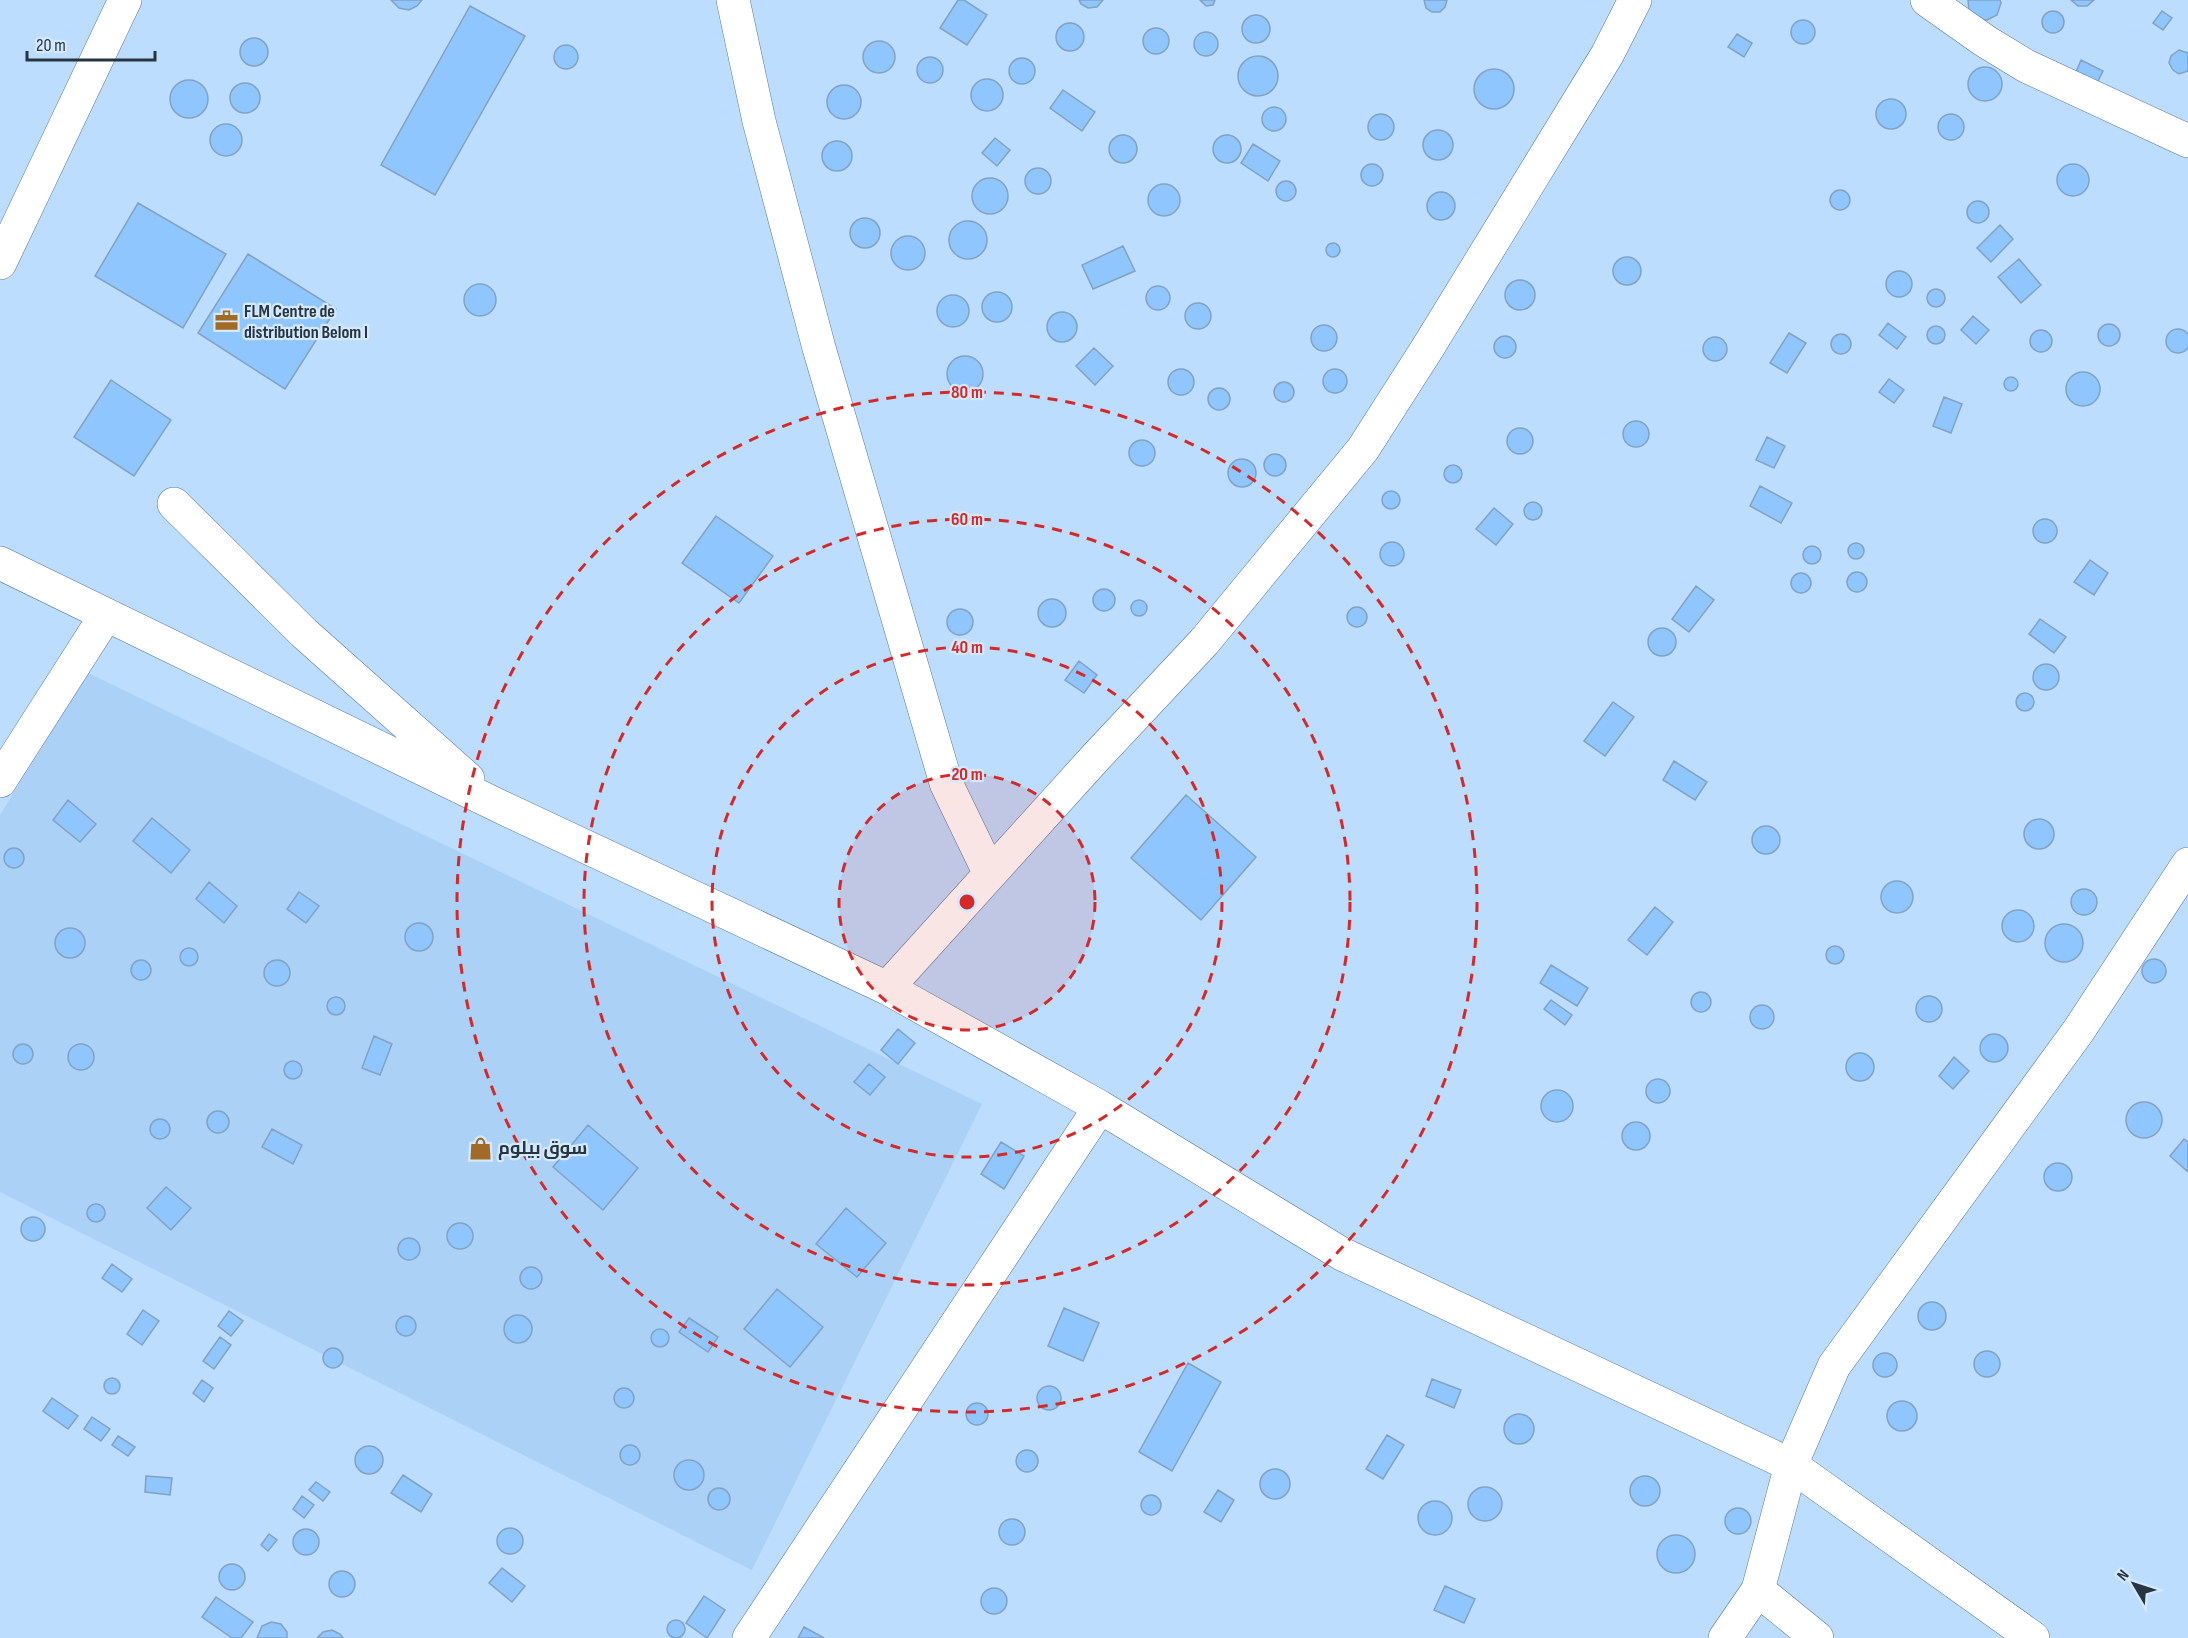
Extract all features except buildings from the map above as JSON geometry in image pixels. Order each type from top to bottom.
[{"type":"street","points":[[0,263],[125,0]]},
{"type":"street","points":[[733,0],[759,121],[819,348],[946,783],[990,874]]},
{"type":"street","points":[[887,988],[1096,757],[1204,642],[1363,448],[1427,349],[1601,64],[1635,0]]},
{"type":"street","points":[[1927,0],[1985,41],[2026,66],[2188,141]]},
{"type":"street","points":[[174,504],[304,633],[498,806]]},
{"type":"street","points":[[0,563],[498,806],[887,988],[1100,1107],[1342,1254],[1791,1466],[2033,1638]]},
{"type":"street","points":[[0,781],[106,615]]},
{"type":"street","points":[[1725,1638],[1758,1590],[1791,1466],[1834,1366],[2079,1030],[2188,864]]},
{"type":"street","points":[[749,1638],[1100,1107]]},
{"type":"street","points":[[1758,1590],[1817,1638]]},
{"type":"shaded area","name":"سوق بيلوم","points":[[88,673],[982,1104],[752,1570],[0,1192],[0,815]]},
{"type":"place","name":"FLM Centre de distribution Belom I","points":[[226,321]]},
{"type":"place","name":"سوق بيلوم","points":[[480,1148]]}]
